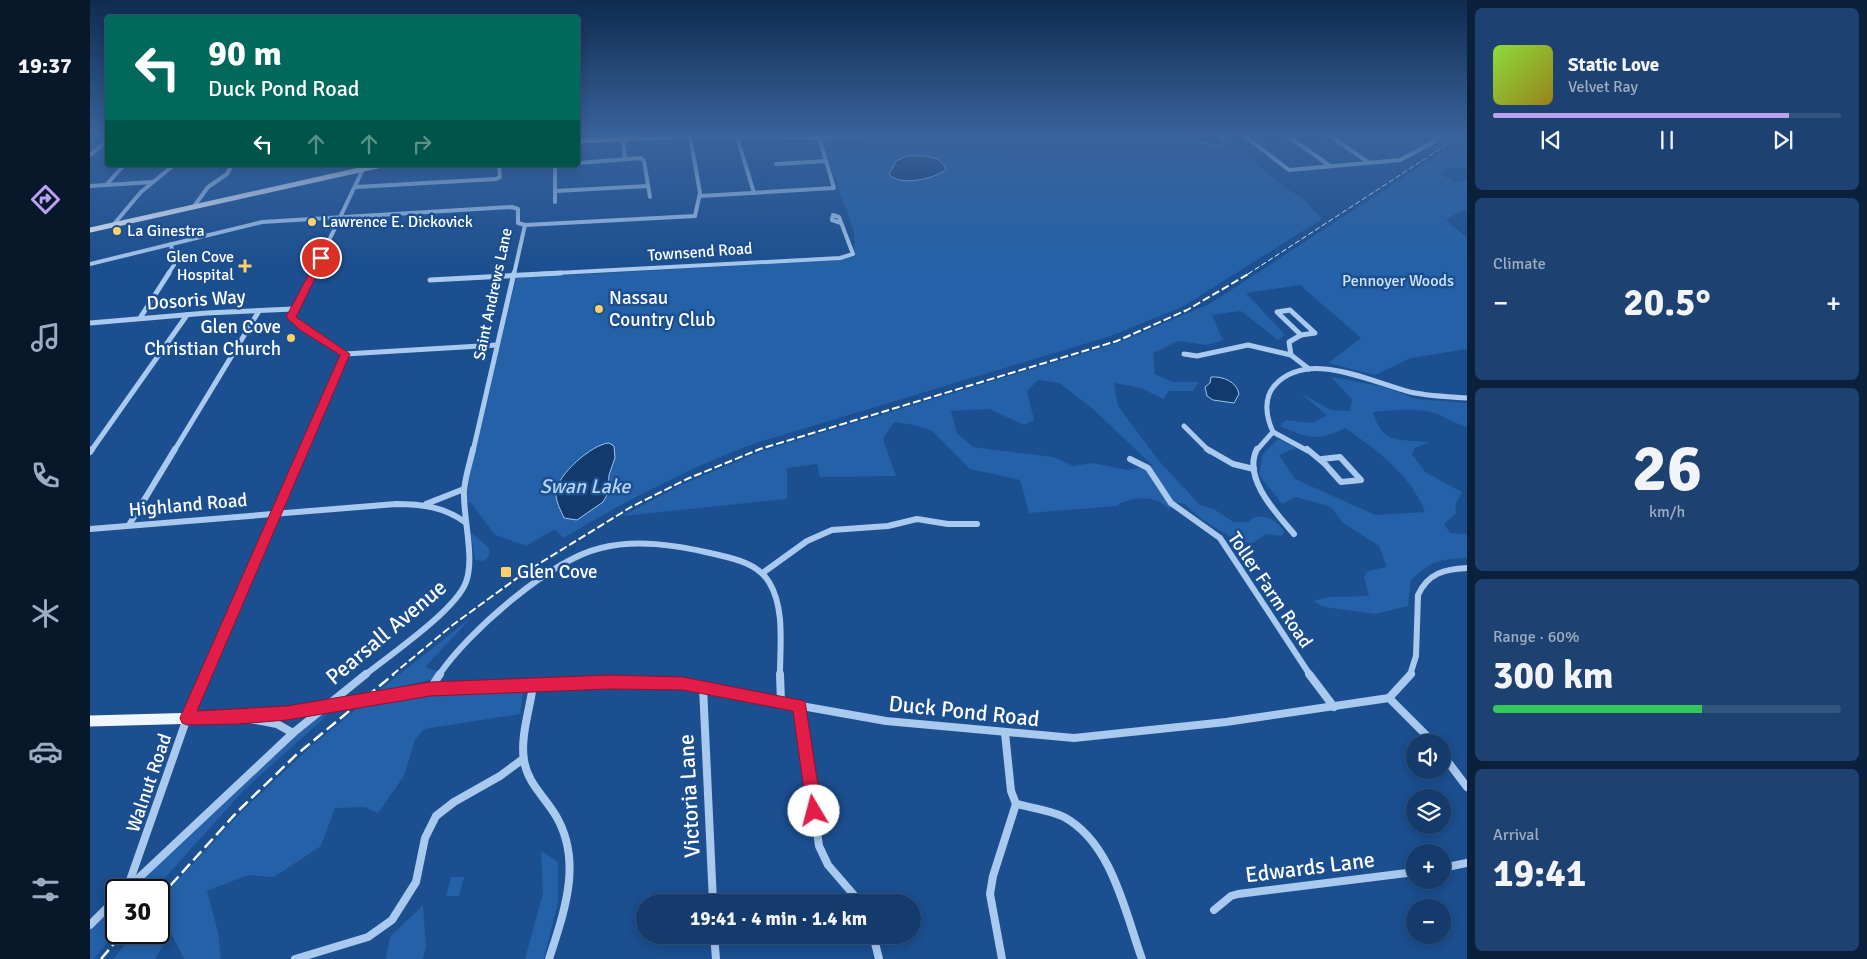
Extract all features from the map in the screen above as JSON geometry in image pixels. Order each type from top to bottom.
[{"type":"main road","points":[[90,230],[312,179]]},
{"type":"main road","points":[[90,721],[238,717],[326,707],[359,700]]},
{"type":"street","points":[[107,184],[112,179]]},
{"type":"street","points":[[114,224],[141,192],[158,179]]},
{"type":"street","points":[[195,205],[208,187],[220,179]]},
{"type":"street","points":[[359,179],[342,217],[293,309],[291,317],[303,328],[345,354],[497,345]]},
{"type":"street","points":[[356,187],[496,179]]},
{"type":"street","points":[[555,179],[555,202]]},
{"type":"street","points":[[647,179],[650,197]]},
{"type":"street","points":[[525,225],[693,216],[697,212],[700,196],[697,179]]},
{"type":"street","points":[[750,179],[754,193]]},
{"type":"street","points":[[700,196],[834,188],[831,179]]},
{"type":"street","points":[[90,186],[155,181]]},
{"type":"street","points":[[555,191],[648,186]]},
{"type":"street","name":"Saint Andrews Lane","points":[[90,264],[262,222],[515,207],[518,210],[518,222],[525,225],[464,488],[465,522]]},
{"type":"street","name":"Townsend Road","points":[[514,274],[711,266],[814,258],[840,259],[853,254],[846,231],[841,223]]},
{"type":"street","points":[[140,318],[174,265],[171,244]]},
{"type":"street","points":[[430,280],[514,274]]},
{"type":"street","name":"Dosoris Way","points":[[90,323],[140,318],[293,309]]},
{"type":"street","name":"Dosoris Way","points":[[275,310],[291,317]]},
{"type":"street","points":[[1291,355],[1289,342],[1301,335],[1315,333],[1290,310],[1277,312],[1301,335]]},
{"type":"street","points":[[129,526],[259,311]]},
{"type":"street","points":[[90,452],[187,315]]},
{"type":"street","points":[[1184,354],[1196,356],[1248,345],[1291,355],[1309,369]]},
{"type":"street","name":"Walnut Road","points":[[130,879],[187,718],[345,354]]},
{"type":"street","points":[[1273,432],[1266,401],[1267,394],[1280,378],[1309,369],[1351,374],[1428,395],[1467,398]]},
{"type":"street","points":[[1184,426],[1193,438],[1214,456],[1226,462],[1254,469]]},
{"type":"street","points":[[1273,432],[1305,446],[1322,459],[1341,482],[1361,480],[1340,456],[1322,459]]},
{"type":"street","points":[[1273,432],[1256,451],[1254,469],[1257,482],[1267,499],[1294,534]]},
{"type":"street","name":"Toller Farm Road","points":[[1130,460],[1148,468],[1171,503],[1220,538],[1294,654],[1334,707]]},
{"type":"street","points":[[426,504],[464,488]]},
{"type":"street","name":"Highland Road","points":[[90,529],[383,504],[426,504],[443,509],[465,522]]},
{"type":"street","points":[[764,572],[807,541],[832,530],[888,526],[917,520],[948,524],[977,524]]},
{"type":"street","name":"Pearsall Avenue","points":[[137,879],[293,733],[444,611],[464,589],[470,566],[465,522]]},
{"type":"street","points":[[430,689],[465,641],[488,619],[568,562],[596,548],[615,545],[670,546],[740,561],[764,572],[776,594],[779,607],[781,702]]},
{"type":"street","points":[[1426,734],[1389,698],[1402,686],[1412,671],[1415,658],[1418,595],[1421,587],[1435,573],[1467,568]]},
{"type":"street","points":[[359,700],[351,698],[350,692],[361,677]]},
{"type":"street","name":"Duck Pond Road","points":[[359,700],[430,689],[661,682],[703,687],[886,721],[1047,737],[1099,737],[1334,707],[1389,698]]},
{"type":"street","points":[[533,685],[523,759],[532,784],[562,825],[570,850],[571,878],[566,906],[549,959]]},
{"type":"street","name":"Victoria Lane","points":[[703,687],[713,894]]},
{"type":"street","points":[[800,706],[819,846],[828,864],[853,894]]},
{"type":"street","points":[[238,717],[277,724],[293,733]]},
{"type":"street","points":[[1002,959],[990,894],[993,876],[1016,804],[1011,791],[1005,733]]},
{"type":"street","points":[[294,959],[368,937],[392,920],[404,904],[416,882],[425,838],[436,816],[454,802],[500,776],[523,759]]},
{"type":"street","points":[[1451,766],[1467,787]]},
{"type":"street","points":[[1016,804],[1054,813],[1068,819],[1082,829],[1097,846],[1108,867],[1142,959]]},
{"type":"street","points":[[1451,866],[1467,863]]},
{"type":"street","name":"Edwards Lane","points":[[1214,910],[1231,896],[1238,894],[1406,873]]},
{"type":"street","points":[[90,925],[105,910]]},
{"type":"street","points":[[715,944],[716,959]]},
{"type":"street","points":[[875,944],[879,959]]},
{"type":"green space","name":"Nassau Country Club","points":[[835,179],[1275,179],[1303,199],[1322,219],[1184,306],[1111,336],[756,443],[706,463],[658,486],[563,538],[555,529],[526,546],[495,535],[471,503],[467,502],[469,476],[516,278],[838,260],[855,257],[854,232]]},
{"type":"green space","name":"Pennoyer Woods","points":[[1401,179],[1449,179],[1457,182],[1467,179],[1467,210],[1464,209],[1446,220],[1467,238],[1467,349],[1411,358],[1375,375],[1328,363],[1361,338],[1300,285],[1246,293],[1285,335],[1278,340],[1241,311],[1212,315],[1223,340],[1207,345],[1178,341],[1153,353],[1155,374],[1173,382],[1198,382],[1193,391],[1169,391],[1163,399],[1141,388],[1114,383],[1118,406],[1159,461],[1200,505],[1214,509],[1233,522],[1249,522],[1253,518],[1258,517],[1268,518],[1278,524],[1284,532],[1282,536],[1266,534],[1253,543],[1240,543],[1200,518],[1185,504],[1173,502],[1169,510],[1158,501],[1144,498],[1129,500],[1116,506],[1029,513],[1020,480],[970,469],[932,431],[914,425],[894,422],[883,439],[896,476],[820,477],[817,464],[787,468],[787,499],[622,516],[681,485],[762,451],[1118,343],[1211,303]],"holes":[[[1038,380],[1059,383],[1092,408],[1153,466],[1128,470],[1092,463],[1073,466],[1053,457],[973,447],[957,433],[951,411],[989,409],[1024,425],[1034,420],[1027,391]]]},
{"type":"green space","points":[[1331,377],[1381,386],[1417,399],[1467,403],[1467,427],[1426,411],[1373,412],[1381,430],[1387,435],[1401,440],[1429,442],[1415,448],[1412,454],[1425,472],[1462,492],[1455,505],[1456,513],[1444,524],[1450,533],[1467,534],[1467,558],[1442,560],[1430,565],[1418,574],[1411,580],[1408,606],[1376,614],[1324,607],[1313,601],[1329,597],[1369,596],[1364,577],[1368,571],[1387,567],[1379,546],[1343,523],[1331,507],[1296,497],[1282,504],[1259,475],[1263,454],[1278,439],[1296,448],[1279,455],[1295,479],[1375,515],[1425,512],[1411,486],[1392,464],[1345,428],[1327,435],[1312,437],[1280,426],[1286,420],[1312,423],[1327,415],[1300,393],[1331,410],[1350,411],[1352,399]]},
{"type":"green space","points":[[473,534],[489,548],[489,556],[484,561],[475,560],[471,535]]},
{"type":"green space","points":[[473,616],[425,667],[439,672],[430,680],[377,692]]},
{"type":"green space","points":[[523,692],[520,714],[424,729],[415,740],[404,776],[378,813],[365,807],[335,808],[321,846],[274,877],[248,875],[207,891],[218,932],[221,959],[184,959],[171,933],[170,935],[170,889],[176,882],[243,810],[309,748],[360,706],[427,694]]},
{"type":"green space","points":[[327,713],[323,719],[245,789],[164,879],[139,879],[290,737],[322,714]]},
{"type":"green space","points":[[541,851],[558,862],[558,902],[544,959],[525,959],[543,893]]},
{"type":"green space","points":[[451,877],[464,877],[459,896],[446,896]]},
{"type":"green space","points":[[423,905],[426,946],[423,959],[386,959],[390,937]]},
{"type":"green space","points":[[105,911],[106,944],[94,959],[90,959],[90,925]]},
{"type":"green space","points":[[126,944],[164,944],[155,959],[113,959]]},
{"type":"water","points":[[896,179],[923,179],[908,181]]},
{"type":"water","points":[[1211,377],[1225,379],[1235,386],[1239,394],[1234,403],[1213,400],[1207,396],[1205,387],[1210,383]]},
{"type":"water","name":"Swan Lake","points":[[609,443],[614,446],[615,458],[609,475],[608,493],[603,502],[577,520],[564,518],[556,495],[562,477],[585,454]]},
{"type":"railway","points":[[1248,274],[1394,179]]},
{"type":"railway","points":[[392,675],[454,624],[524,573],[631,507],[687,479],[760,449],[1117,341],[1187,310],[1250,273]]},
{"type":"railway","points":[[170,886],[237,812],[296,755],[394,674]]},
{"type":"railway","points":[[101,959],[114,944]]},
{"type":"place","name":"Lawrence E. Dickovick","points":[[312,222]]},
{"type":"place","name":"La Ginestra","points":[[117,231]]},
{"type":"place","name":"Glen Cove Hospital","points":[[245,266]]},
{"type":"place","name":"Nassau Country Club","points":[[599,309]]},
{"type":"place","name":"Glen Cove Christian Church","points":[[291,338]]},
{"type":"place","name":"Glen Cove","points":[[506,572]]},
{"type":"route","points":[[321,258],[293,309],[291,317],[314,336],[338,348],[345,354],[187,718],[238,717],[287,713],[430,689],[609,682],[683,684],[800,706],[814,811]]}]
